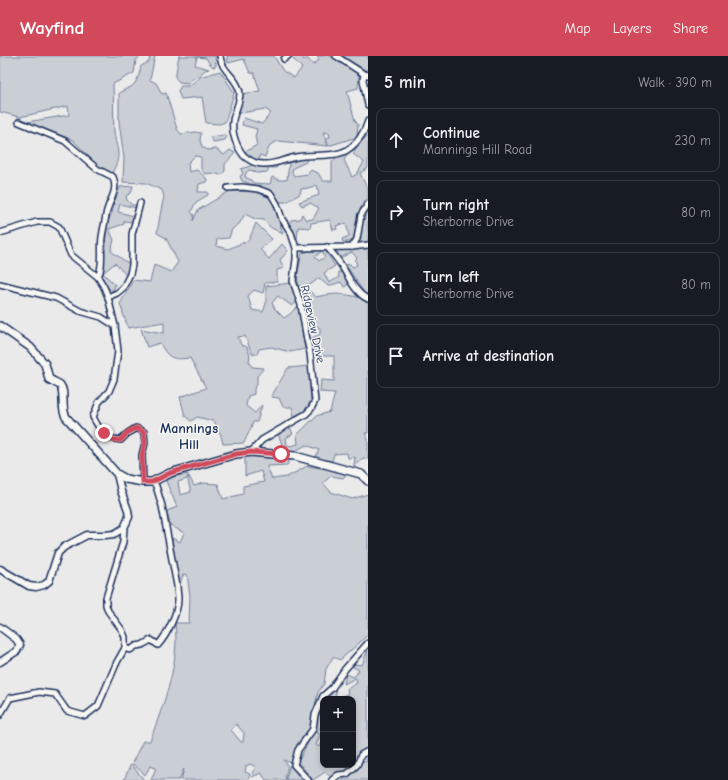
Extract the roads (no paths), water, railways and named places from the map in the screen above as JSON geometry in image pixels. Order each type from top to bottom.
[{"type":"main road","points":[[0,326],[30,347],[44,364],[49,379],[60,385],[63,390],[63,413],[117,474],[126,479],[152,482],[170,473],[236,454],[251,452],[295,456],[361,474],[368,481]]},
{"type":"street","points":[[220,56],[220,62],[239,88],[240,98],[232,123],[233,132],[242,152],[253,162],[270,164],[295,157],[342,153],[358,140],[368,121]]},
{"type":"street","points":[[336,56],[366,75],[363,80],[368,105]]},
{"type":"street","points":[[19,122],[65,141],[97,170],[113,177],[116,183],[116,188],[107,211],[102,237],[101,266],[98,277]]},
{"type":"street","name":"Ridgeview Drive","points":[[228,188],[242,187],[258,189],[271,194],[278,204],[282,218],[291,233],[296,248],[293,281],[301,305],[310,353],[315,401],[311,409],[306,414],[262,440],[251,452]]},
{"type":"street","points":[[108,297],[117,293],[123,288],[130,274],[132,265],[132,234],[140,203]]},
{"type":"street","points":[[352,247],[357,239],[361,215],[368,204]]},
{"type":"street","points":[[0,232],[37,222],[50,222],[59,227],[71,255],[98,277],[104,287],[108,297],[118,339],[118,351],[114,379],[109,391],[99,402],[93,417],[104,433],[113,440],[121,440],[128,432],[136,428],[144,432],[145,443],[142,455],[143,482]]},
{"type":"street","points":[[296,248],[352,247],[368,245]]},
{"type":"street","points":[[327,247],[339,261],[357,290],[361,295],[368,299]]},
{"type":"street","points":[[0,284],[56,298],[80,311],[101,317],[115,326]]},
{"type":"street","points":[[0,715],[10,698],[39,692],[55,694],[67,711],[84,716],[98,706],[117,662],[125,648],[125,638],[122,630],[108,611],[106,605],[106,598],[123,542],[124,528],[129,517],[117,474]]},
{"type":"street","points":[[125,648],[130,650],[136,646],[142,646],[151,640],[158,645],[167,633],[177,607],[177,586],[162,506],[156,486],[152,482]]},
{"type":"street","points":[[0,569],[29,586],[36,587],[44,585],[49,581],[54,560],[64,547],[87,534],[114,534],[124,528]]},
{"type":"street","points":[[0,627],[16,639],[20,645],[16,651],[0,662]]},
{"type":"street","points":[[308,780],[294,765],[298,750],[313,729],[323,696],[332,688],[344,669],[368,643]]},
{"type":"street","points":[[332,780],[338,775],[347,774],[357,764],[361,755],[368,750]]},
{"type":"district","name":"Mannings Hill","points":[[189,436]]}]
